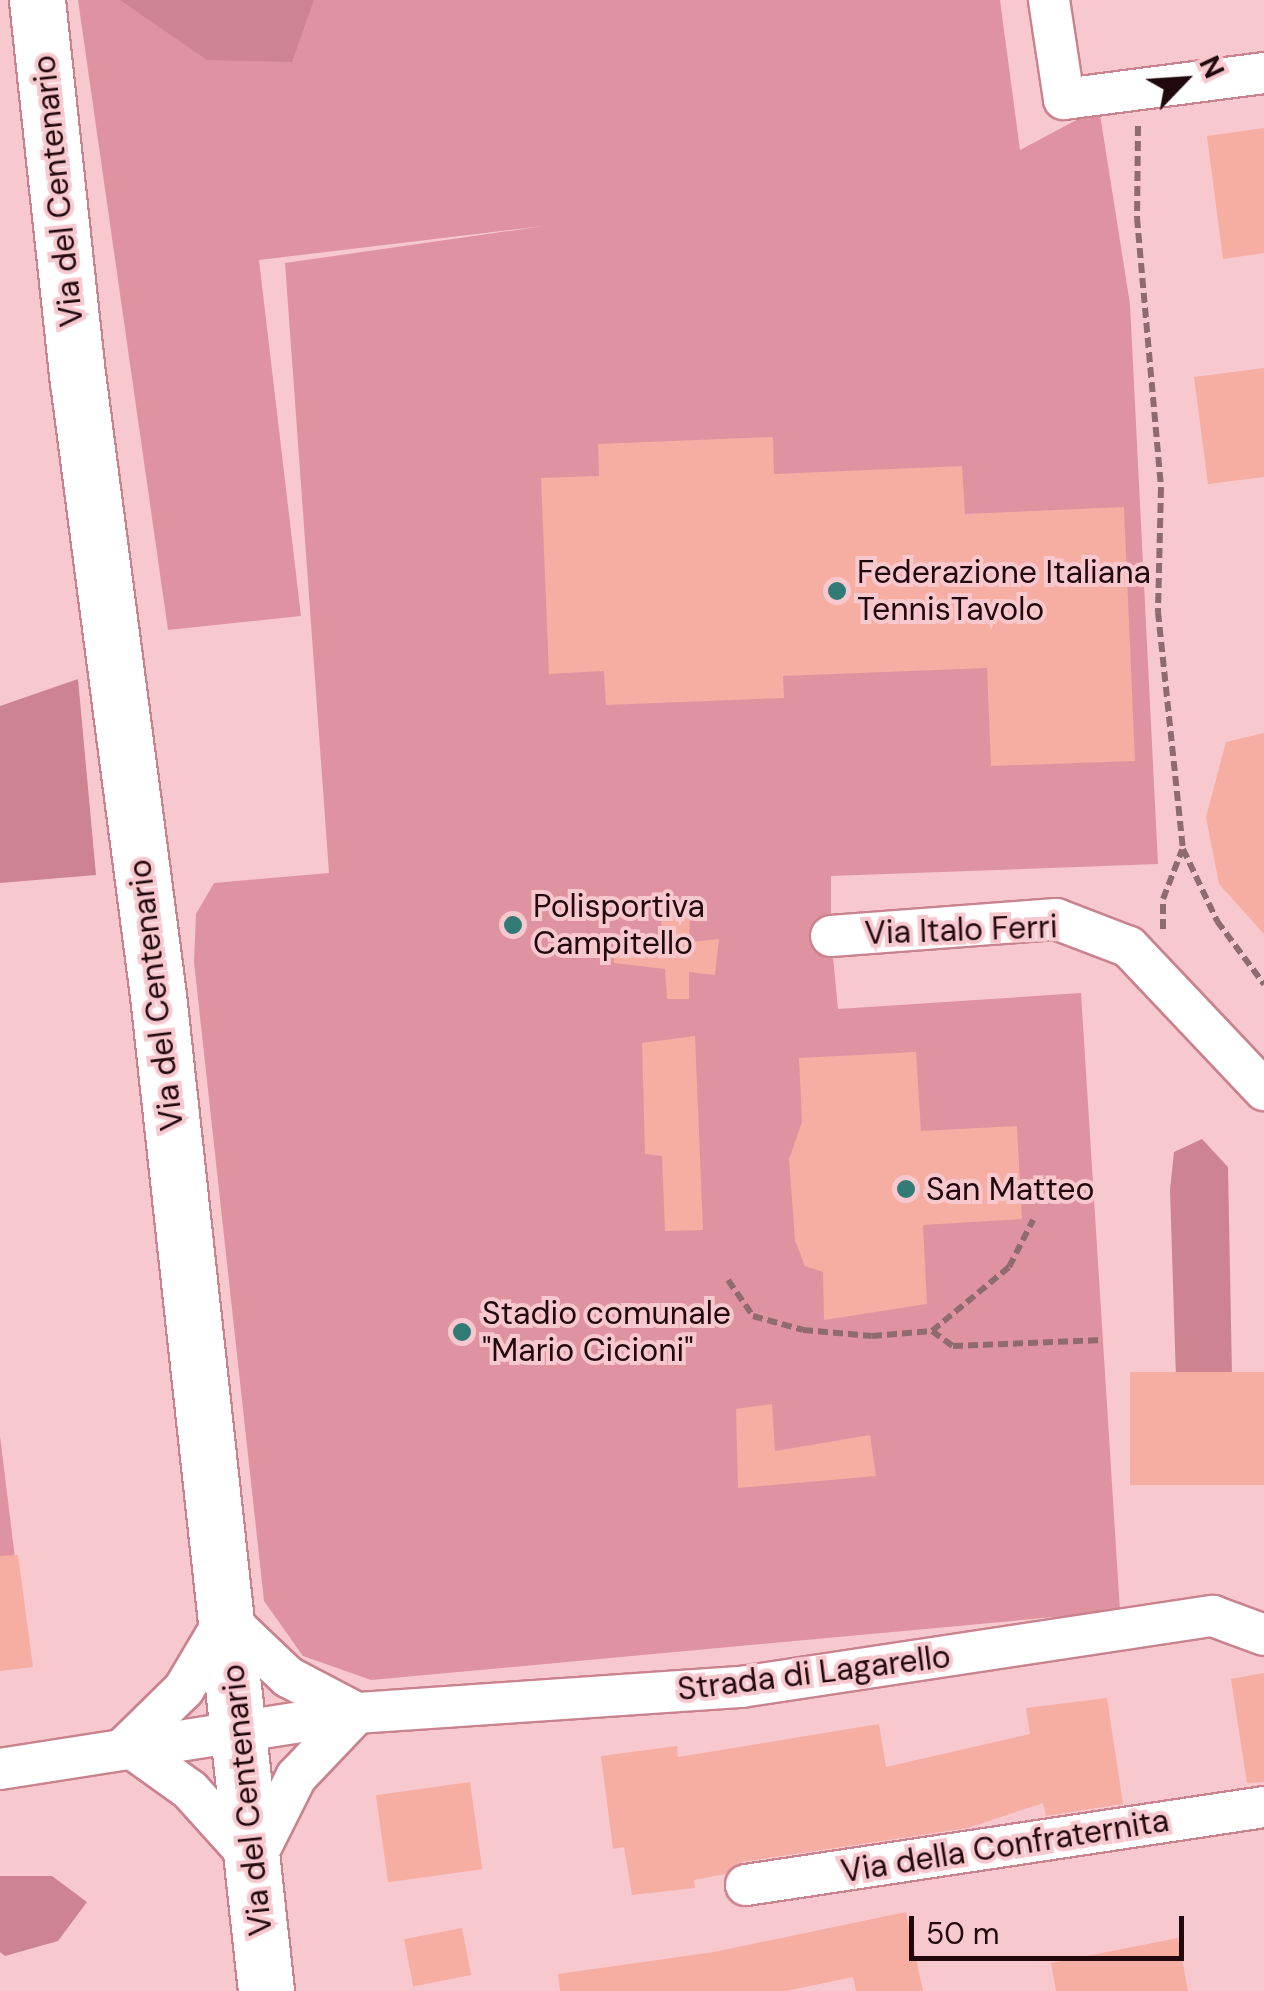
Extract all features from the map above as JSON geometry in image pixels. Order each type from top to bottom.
[{"type":"street","name":"Via del Centenario","points":[[37,0],[241,1728],[266,1991]]},
{"type":"street","points":[[1049,0],[1064,99],[1264,72]]},
{"type":"street","name":"Via Italo Ferri","points":[[831,936],[1056,919],[1129,946],[1264,1090]]},
{"type":"street","name":"Strada di Lagarello","points":[[0,1769],[241,1728],[357,1713],[741,1687],[1214,1616],[1264,1635]]},
{"type":"street","points":[[226,1618],[288,1678],[357,1713],[296,1778],[254,1861],[190,1790],[127,1746],[184,1690],[226,1618]]},
{"type":"street","name":"Via della Confraternita","points":[[746,1885],[1264,1807]]},
{"type":"path","points":[[1137,90],[1137,218],[1162,488],[1158,612],[1182,848],[1217,921],[1264,984]]},
{"type":"path","points":[[1170,989],[1162,960],[1163,898],[1182,848]]},
{"type":"path","points":[[728,1280],[754,1316],[804,1330],[872,1336],[932,1330],[1009,1268],[1033,1220]]},
{"type":"path","points":[[932,1330],[953,1346],[1103,1340]]},
{"type":"shaded area","name":"Polisportiva Campitello","points":[[78,0],[1000,0],[1020,150],[1099,108],[1130,304],[1158,864],[831,876],[831,936],[838,1009],[1081,993],[1120,1611],[371,1680],[303,1656],[264,1601],[194,962],[196,914],[214,883],[329,873],[285,263],[544,226],[259,260],[301,616],[168,630]]},
{"type":"shaded area","points":[[120,0],[314,0],[292,62],[207,60]]},
{"type":"shaded area","points":[[78,679],[96,875],[0,883],[0,706]]},
{"type":"shaded area","points":[[1202,1139],[1228,1167],[1232,1375],[1176,1379],[1170,1190],[1174,1152]]},
{"type":"shaded area","points":[[0,1436],[28,1664],[0,1666]]},
{"type":"shaded area","points":[[0,1876],[52,1876],[87,1902],[58,1941],[5,1956],[0,1952]]},
{"type":"building","points":[[1264,128],[1264,253],[1223,259],[1207,136]]},
{"type":"building","points":[[1264,368],[1264,477],[1208,484],[1194,377]]},
{"type":"building","name":"Federazione Italiana TennisTavolo","points":[[773,437],[774,474],[962,466],[965,514],[1124,507],[1135,761],[991,766],[987,668],[783,676],[784,698],[606,705],[604,671],[549,674],[541,478],[599,476],[598,444]]},
{"type":"building","points":[[1264,733],[1264,934],[1219,884],[1206,817],[1226,742]]},
{"type":"building","points":[[690,915],[689,942],[719,939],[715,975],[689,972],[689,999],[667,999],[665,969],[614,963],[614,951],[663,945],[661,918]]},
{"type":"building","points":[[695,1036],[703,1230],[665,1231],[662,1156],[645,1154],[642,1043]]},
{"type":"building","name":"San Matteo","points":[[916,1052],[921,1131],[1017,1126],[1022,1219],[923,1225],[927,1304],[824,1320],[823,1272],[805,1266],[795,1240],[789,1159],[802,1122],[799,1058]]},
{"type":"building","points":[[1130,1372],[1264,1372],[1264,1485],[1130,1485]]},
{"type":"building","points":[[772,1404],[775,1451],[870,1435],[876,1476],[738,1488],[736,1409]]},
{"type":"building","points":[[18,1555],[33,1667],[0,1671],[0,1556]]},
{"type":"building","points":[[1264,1673],[1264,1782],[1247,1783],[1231,1679]]},
{"type":"building","points":[[1107,1698],[1123,1804],[1046,1816],[1043,1803],[968,1828],[742,1862],[725,1874],[694,1880],[695,1888],[632,1895],[624,1847],[613,1849],[601,1756],[677,1746],[678,1757],[879,1724],[886,1767],[1030,1734],[1026,1708]]},
{"type":"building","points":[[470,1782],[482,1869],[388,1882],[376,1795]]},
{"type":"building","points":[[906,1912],[923,1991],[856,1991],[853,1977],[786,1991],[560,1991],[558,1974],[714,1952]]},
{"type":"building","points":[[462,1928],[471,1975],[413,1986],[404,1939]]},
{"type":"building","points":[[1178,1938],[1188,1991],[1056,1991],[1051,1963]]},
{"type":"place","name":"Federazione Italiana TennisTavolo","points":[[837,591]]},
{"type":"place","name":"Polisportiva Campitello","points":[[513,925]]},
{"type":"place","name":"San Matteo","points":[[906,1189]]},
{"type":"place","name":"Stadio comunale \"Mario Cicioni\"","points":[[462,1332]]}]
